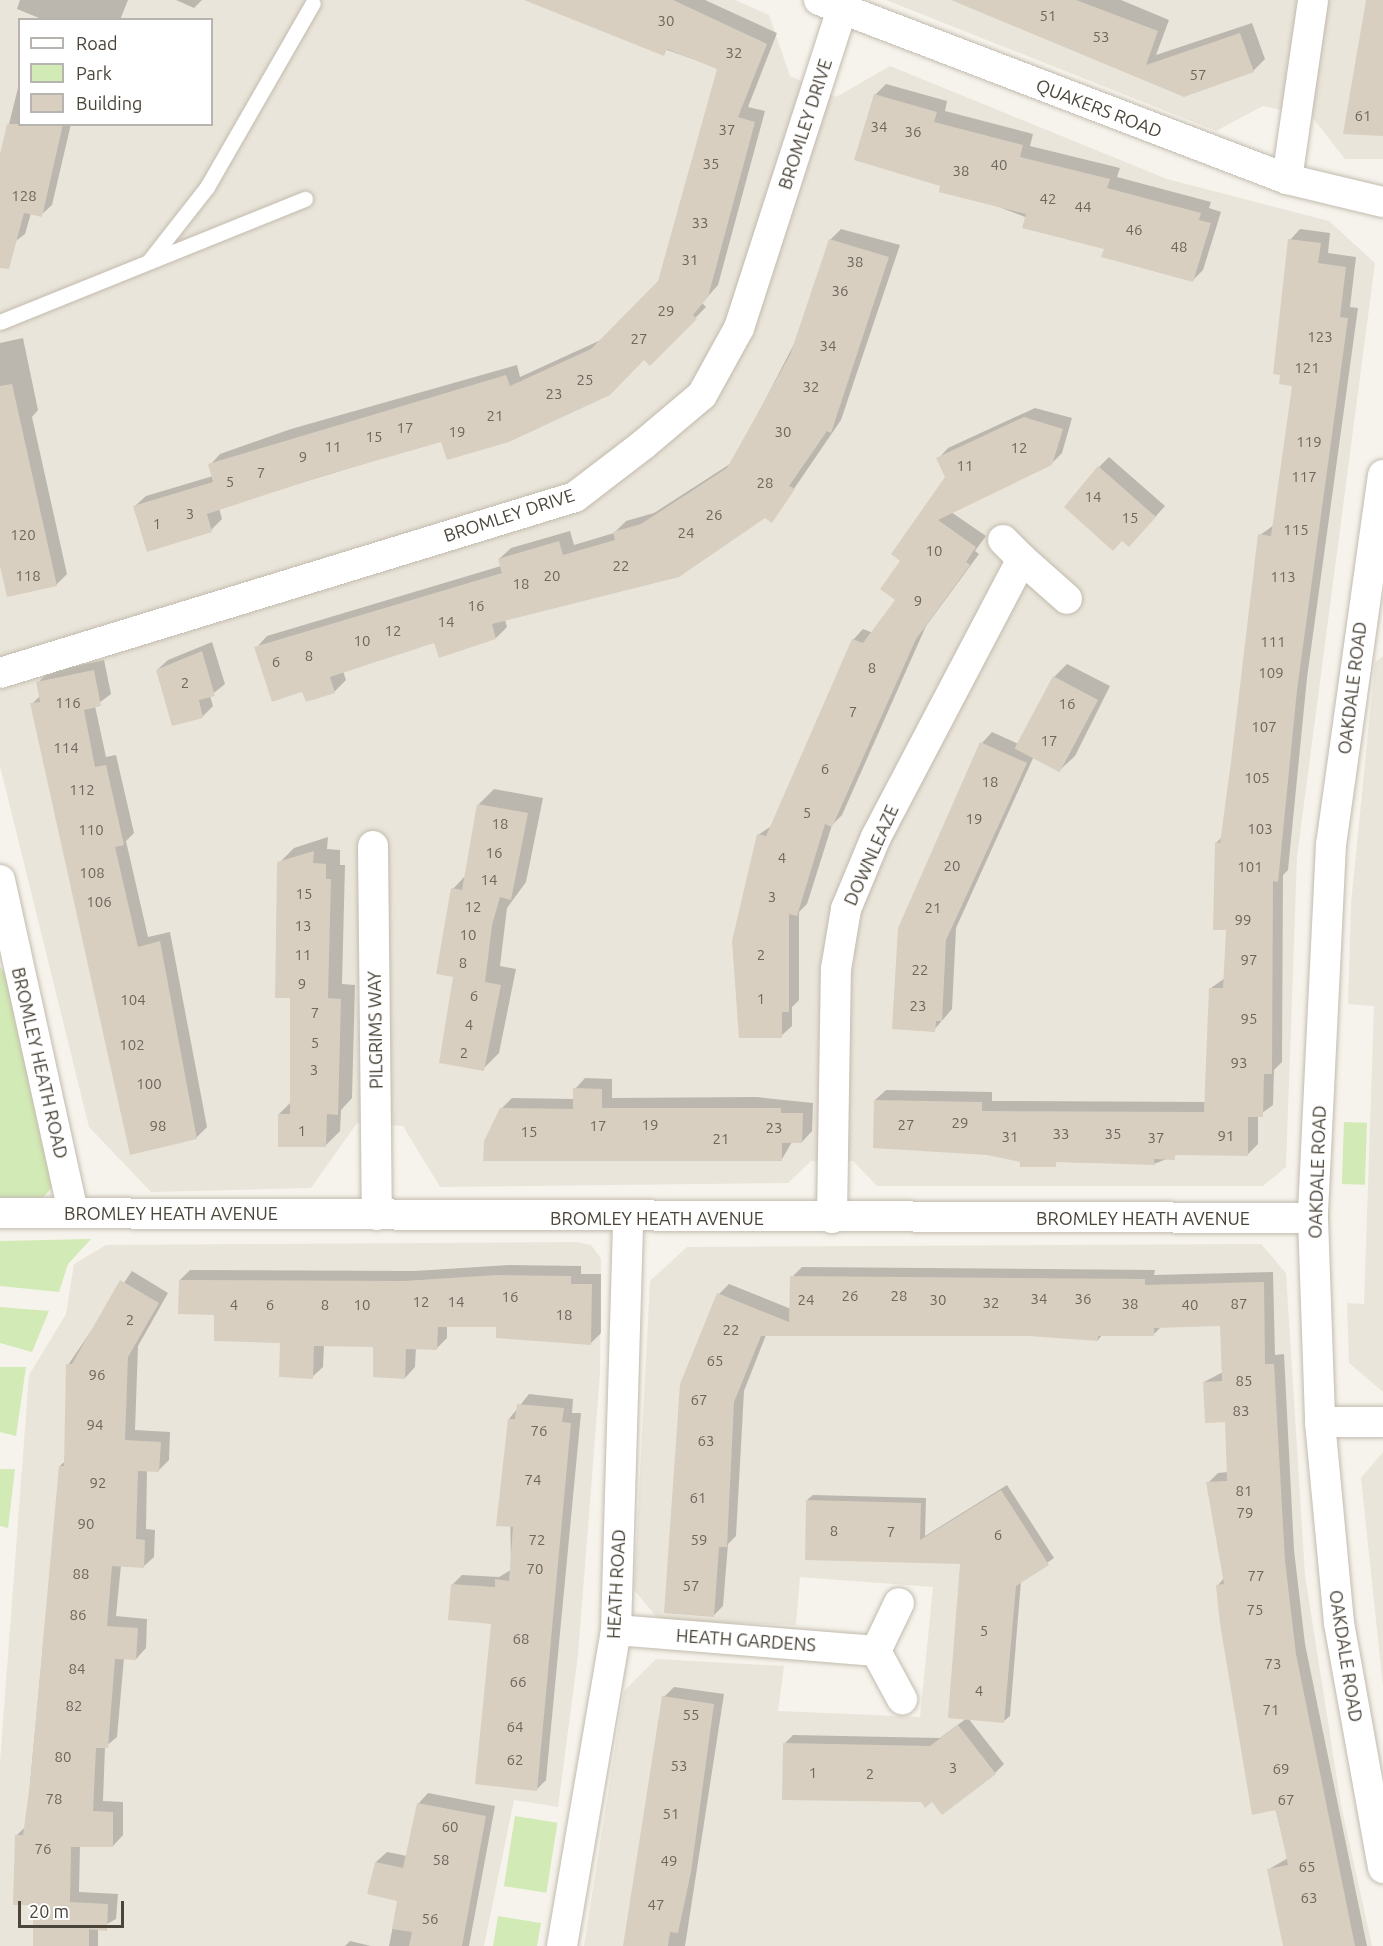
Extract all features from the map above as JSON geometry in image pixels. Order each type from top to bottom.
[{"type":"street","points":[[1287,179],[1313,0]]},
{"type":"street","name":"QUAKERS ROAD","points":[[830,5],[1287,179],[1383,202]]},
{"type":"street","name":"BROMLEY DRIVE","points":[[0,673],[575,497],[644,444],[702,395],[739,328],[830,5]]},
{"type":"street","name":"OAKDALE ROAD","points":[[1383,475],[1373,597],[1331,844],[1313,1218],[1320,1422],[1339,1623],[1383,1868]]},
{"type":"street","name":"DOWNLEAZE","points":[[832,1218],[836,969],[846,909],[876,837],[1012,549],[1067,599]]},
{"type":"street","name":"PILGRIMS WAY","points":[[372,846],[377,1215]]},
{"type":"street","name":"BROMLEY HEATH ROAD","points":[[0,880],[5,927],[74,1212]]},
{"type":"street","name":"BROMLEY HEATH AVENUE","points":[[0,1213],[628,1219],[1313,1218]]},
{"type":"street","name":"HEATH ROAD","points":[[562,1946],[616,1630],[628,1219]]},
{"type":"street","points":[[1320,1422],[1383,1422]]},
{"type":"street","points":[[899,1603],[876,1651],[902,1699]]},
{"type":"street","name":"HEATH GARDENS","points":[[616,1630],[876,1651]]},
{"type":"lane","points":[[148,262],[207,188],[313,3]]},
{"type":"lane","points":[[0,322],[306,199]]},
{"type":"shaded area","points":[[0,0],[735,0],[769,15],[790,76],[836,97],[890,66],[1167,179],[1329,221],[1375,263],[1297,857],[1286,1167],[1263,1186],[877,1186],[853,1161],[811,1161],[788,1183],[440,1187],[403,1126],[357,1123],[311,1188],[151,1192],[89,1127],[0,766]]},
{"type":"shaded area","points":[[886,0],[1383,0],[1383,159],[1345,159],[1312,117],[1263,106],[1216,131]]},
{"type":"shaded area","points":[[1383,656],[1383,1392],[1349,1363],[1347,1303],[1364,1304],[1374,1006],[1348,1004],[1351,903],[1375,663]]},
{"type":"shaded area","points":[[576,1242],[591,1245],[601,1258],[600,1374],[578,1655],[558,1807],[514,1800],[484,1946],[0,1946],[0,1762],[29,1375],[66,1314],[74,1264],[106,1245]]},
{"type":"shaded area","points":[[1261,1244],[1286,1273],[1305,1575],[1341,1805],[1372,1946],[584,1946],[624,1691],[656,1659],[784,1666],[778,1711],[920,1717],[933,1587],[800,1577],[796,1625],[660,1621],[634,1590],[650,1281],[687,1247]]},
{"type":"shaded area","points":[[1383,1452],[1383,1687],[1361,1478]]},
{"type":"green space","points":[[0,967],[14,986],[56,1183],[39,1202],[0,1201]]},
{"type":"green space","points":[[1344,1122],[1367,1123],[1365,1185],[1342,1184]]},
{"type":"green space","points":[[91,1239],[68,1264],[59,1292],[0,1286],[0,1241]]},
{"type":"green space","points":[[0,1307],[49,1311],[32,1352],[0,1343]]},
{"type":"green space","points":[[0,1367],[26,1367],[16,1436],[0,1432]]},
{"type":"green space","points":[[0,1469],[15,1469],[8,1528],[0,1526]]},
{"type":"green space","points":[[515,1816],[557,1823],[546,1893],[504,1886]]},
{"type":"green space","points":[[498,1916],[541,1923],[537,1946],[493,1946]]},
{"type":"building","points":[[524,0],[673,0],[767,44],[738,117],[755,122],[708,297],[693,315],[697,319],[650,366],[644,360],[610,395],[509,442],[447,460],[441,442],[326,475],[207,514],[212,532],[147,552],[133,506],[213,482],[208,464],[506,375],[510,386],[591,349],[658,281],[717,69],[667,49],[664,56]]},
{"type":"building","points":[[951,0],[1076,0],[1158,31],[1146,65],[1240,33],[1254,72],[1184,97]]},
{"type":"building","points":[[1366,0],[1383,0],[1383,136],[1343,134]]},
{"type":"building","points":[[874,94],[937,112],[934,122],[1023,145],[1020,157],[1110,179],[1107,188],[1201,213],[1199,220],[1211,223],[1193,282],[1101,257],[1104,249],[1022,228],[1026,214],[939,192],[940,186],[854,160]]},
{"type":"building","points":[[7,124],[63,126],[42,217],[24,213],[9,269],[0,268],[0,154]]},
{"type":"building","points":[[829,239],[889,257],[831,433],[827,431],[789,486],[795,489],[772,523],[765,518],[679,577],[492,624],[496,639],[439,658],[434,643],[330,677],[335,693],[306,702],[302,692],[272,702],[254,647],[502,573],[498,559],[559,541],[563,555],[615,540],[613,532],[641,524],[727,468],[790,355]]},
{"type":"building","points":[[1288,239],[1321,243],[1318,263],[1346,267],[1340,317],[1348,318],[1297,690],[1278,882],[1273,881],[1272,1074],[1264,1074],[1263,1117],[1248,1117],[1248,1156],[1175,1155],[1175,1160],[1154,1159],[1155,1165],[1056,1162],[1056,1167],[1020,1167],[1020,1162],[987,1155],[873,1148],[874,1100],[982,1102],[982,1111],[1204,1112],[1209,988],[1223,988],[1226,930],[1213,930],[1215,842],[1220,843],[1258,534],[1271,536],[1292,386],[1279,384],[1280,375],[1273,374]]},
{"type":"building","points":[[12,384],[57,586],[7,597],[0,566],[0,386]]},
{"type":"building","points":[[1024,417],[1063,429],[1052,465],[938,520],[976,547],[966,562],[970,565],[916,639],[832,827],[825,824],[797,916],[789,914],[789,1012],[782,1012],[782,1038],[739,1038],[732,941],[757,834],[766,836],[852,639],[863,643],[895,600],[880,589],[900,561],[891,554],[945,477],[936,458]]},
{"type":"building","points":[[1098,466],[1156,517],[1129,547],[1122,541],[1113,551],[1064,507]]},
{"type":"building","points":[[202,651],[215,696],[199,700],[203,718],[172,726],[156,670]]},
{"type":"building","points":[[94,670],[101,706],[84,710],[95,767],[106,765],[124,845],[115,847],[138,947],[160,941],[197,1139],[130,1155],[30,703],[40,702],[36,682]]},
{"type":"building","points":[[1053,676],[1098,700],[1060,772],[1015,748]]},
{"type":"building","points":[[980,742],[1027,763],[946,940],[942,1021],[936,1021],[935,1032],[892,1029],[898,928]]},
{"type":"building","points":[[477,804],[528,813],[511,900],[500,897],[492,925],[485,982],[501,985],[484,1071],[439,1063],[453,977],[436,974],[451,888],[462,890]]},
{"type":"building","points":[[314,851],[313,863],[326,864],[326,879],[331,879],[328,998],[341,999],[338,1115],[327,1114],[326,1147],[278,1147],[278,1114],[290,1114],[290,998],[275,998],[277,862]]},
{"type":"building","points":[[573,1088],[602,1089],[602,1108],[781,1108],[781,1113],[803,1113],[802,1143],[782,1143],[782,1161],[483,1161],[484,1141],[500,1108],[573,1109]]},
{"type":"building","points":[[497,1275],[571,1276],[571,1284],[592,1284],[591,1345],[496,1338],[496,1327],[438,1327],[437,1350],[406,1349],[405,1379],[373,1377],[373,1347],[314,1346],[313,1379],[279,1377],[280,1343],[214,1341],[214,1315],[178,1314],[179,1280],[404,1281]]},
{"type":"building","points":[[790,1276],[1145,1279],[1145,1285],[1264,1282],[1265,1364],[1274,1364],[1285,1561],[1296,1654],[1355,1946],[1283,1946],[1267,1869],[1288,1865],[1276,1810],[1252,1815],[1220,1624],[1216,1585],[1224,1584],[1206,1482],[1227,1481],[1225,1422],[1205,1423],[1203,1382],[1222,1381],[1220,1326],[1154,1328],[1154,1336],[1098,1336],[1098,1341],[1028,1336],[761,1336],[734,1402],[727,1547],[719,1547],[714,1617],[664,1613],[680,1384],[717,1293],[789,1322]]},
{"type":"building","points":[[120,1280],[159,1303],[128,1357],[125,1440],[161,1442],[159,1472],[138,1471],[136,1539],[145,1540],[144,1568],[112,1566],[107,1626],[138,1628],[136,1660],[115,1659],[108,1748],[96,1748],[93,1811],[113,1812],[113,1847],[71,1847],[70,1902],[108,1904],[107,1931],[89,1929],[89,1946],[33,1946],[33,1905],[13,1905],[15,1835],[23,1835],[30,1784],[59,1466],[64,1466],[66,1364],[72,1364]]},
{"type":"building","points":[[517,1404],[564,1408],[562,1422],[571,1423],[537,1791],[475,1784],[491,1624],[448,1620],[451,1584],[495,1587],[495,1579],[509,1581],[513,1527],[496,1526],[508,1419],[515,1419]]},
{"type":"building","points":[[1001,1490],[1049,1565],[1016,1586],[1004,1723],[948,1718],[960,1564],[805,1560],[806,1500],[921,1503],[920,1540]]},
{"type":"building","points":[[662,1696],[714,1704],[691,1872],[678,1933],[670,1932],[668,1946],[623,1946]]},
{"type":"building","points":[[958,1725],[996,1774],[942,1815],[932,1802],[925,1808],[921,1802],[782,1800],[783,1743],[930,1746]]},
{"type":"building","points":[[417,1803],[486,1816],[462,1946],[409,1946],[412,1932],[392,1929],[397,1901],[367,1894],[375,1862],[403,1868]]}]
